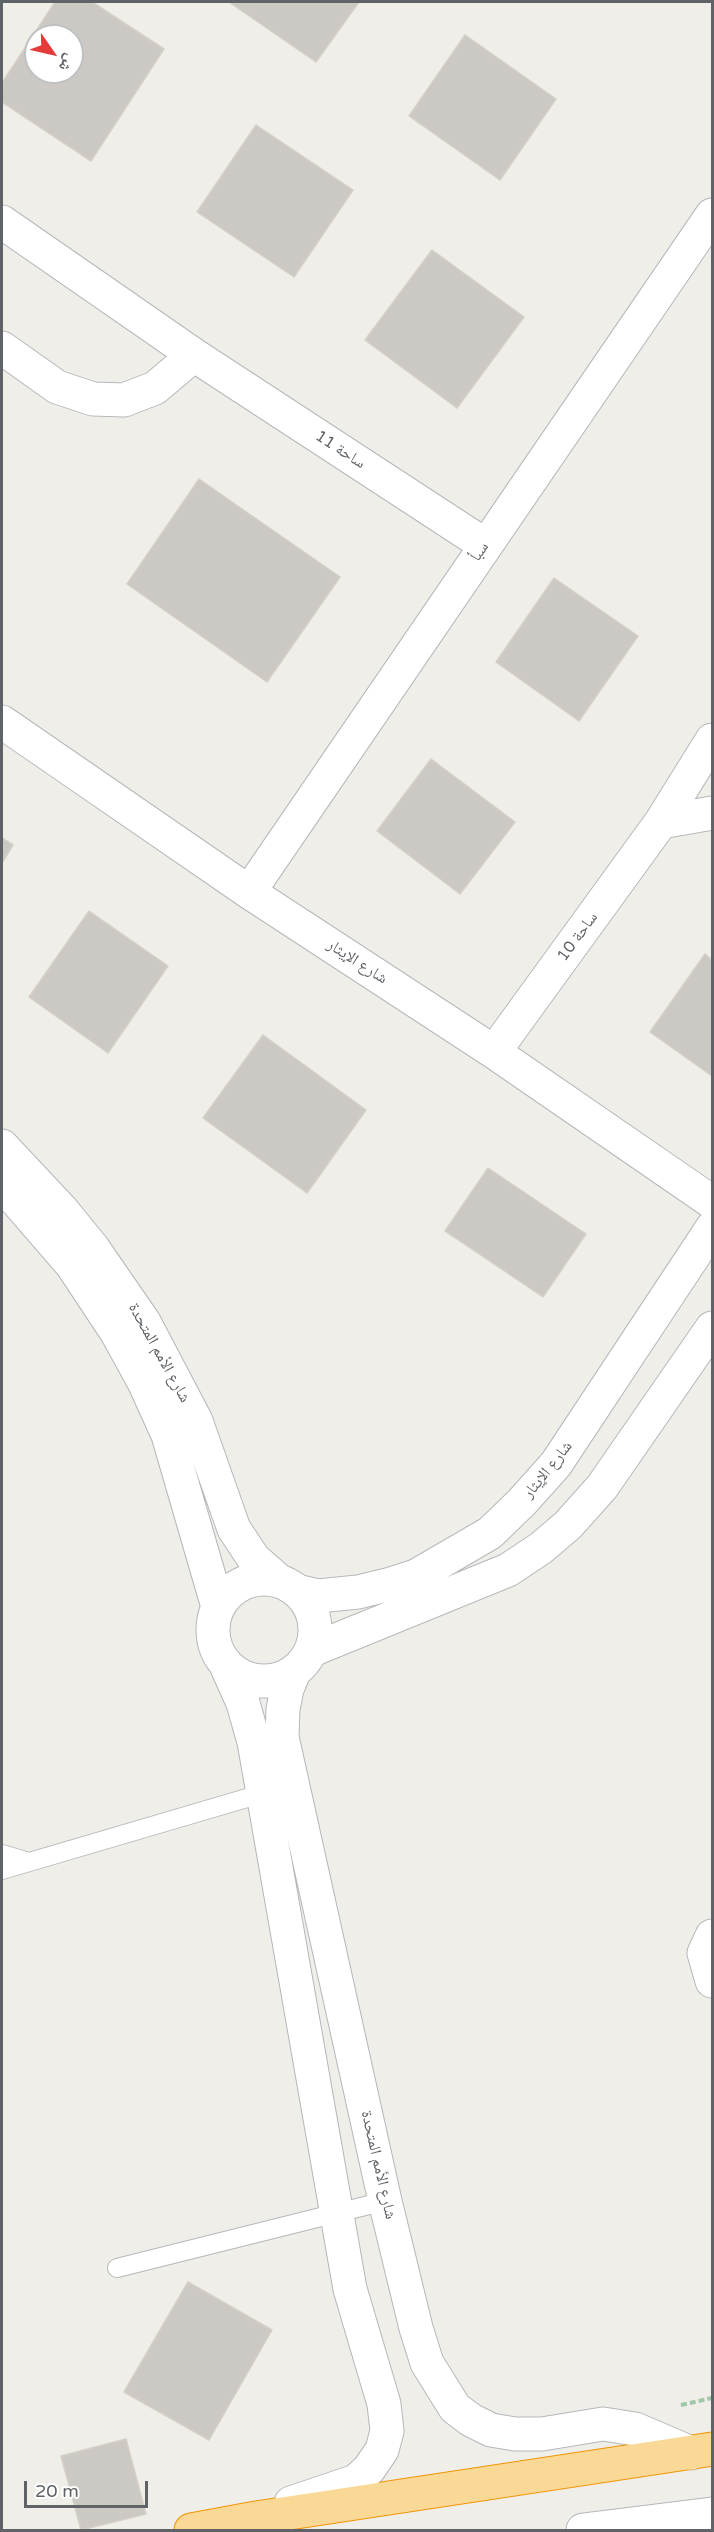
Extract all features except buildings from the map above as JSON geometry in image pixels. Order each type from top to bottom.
[{"type":"highway","points":[[191,2530],[256,2518],[702,2451]]},
{"type":"street","name":"سبأ","points":[[249,892],[712,215]]},
{"type":"street","name":"ساحة 11","points":[[2,222],[194,355],[485,545]]},
{"type":"street","points":[[2,348],[57,387],[93,399],[124,400],[155,388],[194,355]]},
{"type":"street","name":"شارع الإيثار","points":[[2,722],[249,892],[494,1052],[712,1202]]},
{"type":"street","name":"ساحة 10","points":[[494,1052],[662,822],[712,740]]},
{"type":"street","points":[[662,822],[712,813]]},
{"type":"street","name":"شارع الأمم المتحدة","points":[[2,1146],[62,1210],[93,1248],[144,1322],[196,1421],[234,1529],[254,1559],[288,1586]]},
{"type":"street","name":"شارع الأمم المتحدة","points":[[2,1184],[72,1266],[117,1333],[144,1382],[168,1435],[218,1607]]},
{"type":"street","name":"شارع الإيثار","points":[[288,1586],[318,1596],[358,1592],[391,1584],[416,1576],[490,1533],[556,1464],[712,1228]]},
{"type":"street","points":[[226,1665],[237,1674],[250,1680],[264,1682],[279,1680],[303,1661],[508,1570],[541,1548],[568,1525],[602,1487],[712,1328]]},
{"type":"street","points":[[256,2518],[279,2507],[356,2481],[369,2469],[382,2450],[387,2431],[384,2404],[350,2289],[254,1742],[243,1702],[226,1665],[217,1653],[212,1637],[213,1622],[218,1607],[238,1586],[251,1581],[265,1579],[288,1586],[306,1600],[316,1624],[303,1661]]},
{"type":"street","name":"شارع الأمم المتحدة","points":[[303,1661],[287,1689],[283,1709],[282,1737],[385,2201],[424,2355],[455,2408],[471,2420],[491,2430],[515,2434],[542,2434],[603,2424],[635,2429],[702,2451]]},
{"type":"street","points":[[712,1936],[705,1953],[712,1981]]},
{"type":"street","points":[[583,2530],[712,2514]]},
{"type":"lane","points":[[2,1870],[264,1793]]},
{"type":"lane","points":[[2,1854],[29,1862]]},
{"type":"lane","points":[[117,2268],[385,2201]]}]
